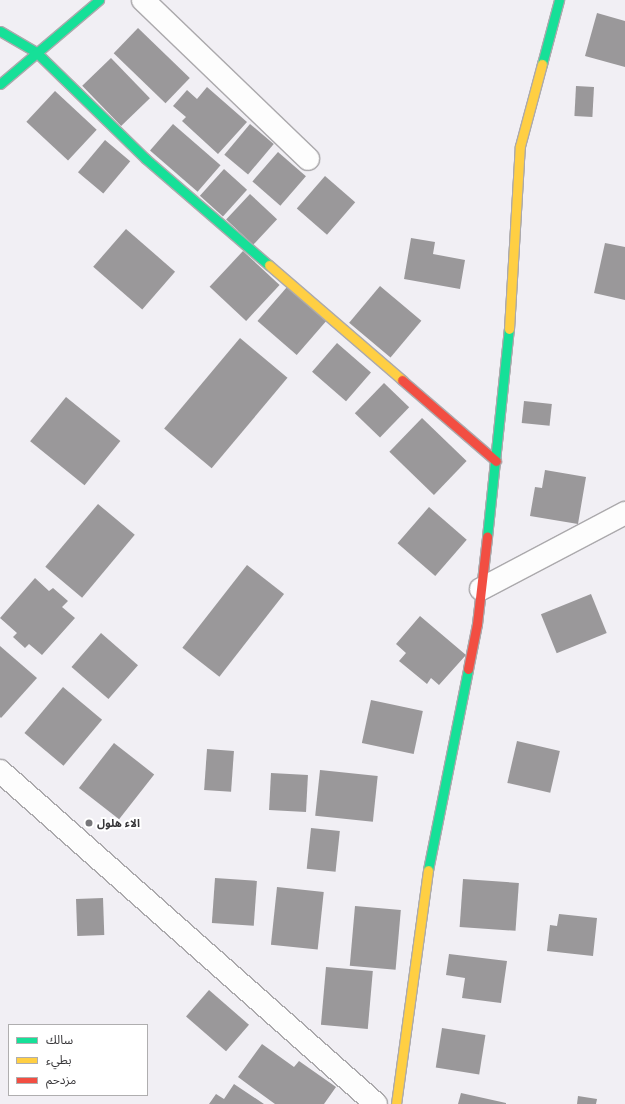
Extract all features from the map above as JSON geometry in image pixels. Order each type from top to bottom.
[{"type":"street","points":[[0,84],[99,0]]},
{"type":"street","points":[[143,0],[308,159]]},
{"type":"street","points":[[396,1104],[431,848],[477,624],[507,364],[520,146],[559,0]]},
{"type":"street","points":[[0,31],[36,52],[146,159],[496,460]]},
{"type":"street","points":[[481,589],[625,513]]},
{"type":"street","points":[[0,771],[376,1104]]},
{"type":"building","points":[[597,13],[625,21],[625,67],[585,56]]},
{"type":"building","points":[[138,28],[190,78],[165,103],[114,53]]},
{"type":"building","points":[[111,58],[150,98],[121,126],[82,86]]},
{"type":"building","points":[[576,86],[594,87],[592,117],[574,116]]},
{"type":"building","points":[[207,87],[247,122],[218,154],[182,121],[186,117],[173,106],[187,90],[197,99]]},
{"type":"building","points":[[55,91],[97,130],[68,161],[26,122]]},
{"type":"building","points":[[173,124],[221,165],[198,192],[150,150]]},
{"type":"building","points":[[250,124],[274,144],[248,175],[224,155]]},
{"type":"building","points":[[105,140],[130,161],[103,193],[78,172]]},
{"type":"building","points":[[278,152],[306,176],[280,206],[252,181]]},
{"type":"building","points":[[224,169],[247,190],[223,216],[200,196]]},
{"type":"building","points":[[325,176],[355,202],[327,235],[297,208]]},
{"type":"building","points":[[250,194],[277,219],[253,245],[226,220]]},
{"type":"building","points":[[126,229],[175,272],[142,309],[93,267]]},
{"type":"building","points":[[411,238],[435,242],[433,254],[465,260],[460,289],[404,279]]},
{"type":"building","points":[[605,243],[625,247],[625,300],[594,293]]},
{"type":"building","points":[[243,251],[280,285],[246,321],[210,287]]},
{"type":"building","points":[[380,286],[421,321],[391,357],[349,323]]},
{"type":"building","points":[[287,287],[326,321],[297,355],[257,321]]},
{"type":"building","points":[[240,338],[287,378],[212,468],[164,428]]},
{"type":"building","points":[[337,343],[371,373],[346,401],[312,372]]},
{"type":"building","points":[[384,383],[409,407],[380,438],[355,413]]},
{"type":"building","points":[[66,397],[120,441],[85,485],[30,441]]},
{"type":"building","points":[[524,401],[552,404],[550,426],[522,423]]},
{"type":"building","points":[[422,418],[467,461],[434,495],[389,452]]},
{"type":"building","points":[[545,470],[586,477],[578,524],[530,516],[535,487],[542,488]]},
{"type":"building","points":[[98,504],[135,535],[82,598],[45,567]]},
{"type":"building","points":[[429,507],[467,540],[435,576],[398,543]]},
{"type":"building","points":[[247,565],[284,594],[219,677],[182,648]]},
{"type":"building","points":[[35,578],[49,591],[53,588],[68,601],[62,607],[75,618],[42,655],[29,644],[25,648],[13,637],[17,633],[0,618]]},
{"type":"building","points":[[591,594],[607,633],[557,653],[541,614]]},
{"type":"building","points":[[420,616],[466,655],[439,685],[431,678],[427,684],[399,661],[406,653],[396,644]]},
{"type":"building","points":[[101,633],[138,665],[108,699],[71,667]]},
{"type":"building","points":[[0,646],[37,678],[1,718],[0,717]]},
{"type":"building","points":[[63,687],[102,720],[64,766],[24,733]]},
{"type":"building","points":[[371,700],[423,711],[414,754],[362,743]]},
{"type":"building","points":[[517,741],[560,751],[550,793],[507,783]]},
{"type":"building","points":[[114,743],[154,774],[119,819],[79,788]]},
{"type":"building","points":[[207,749],[234,751],[231,792],[204,790]]},
{"type":"building","points":[[320,770],[378,776],[373,822],[315,816]]},
{"type":"building","points":[[271,773],[308,775],[306,812],[269,810]]},
{"type":"building","points":[[311,828],[340,831],[336,872],[307,869]]},
{"type":"building","points":[[215,878],[257,881],[254,926],[212,923]]},
{"type":"building","points":[[463,879],[519,883],[516,931],[460,927]]},
{"type":"building","points":[[277,887],[324,892],[318,950],[271,945]]},
{"type":"building","points":[[103,898],[104,935],[77,936],[76,899]]},
{"type":"building","points":[[355,906],[401,910],[396,970],[350,966]]},
{"type":"building","points":[[559,914],[597,918],[593,956],[547,951],[550,925],[557,926]]},
{"type":"building","points":[[449,954],[507,961],[501,1003],[462,998],[465,978],[446,975]]},
{"type":"building","points":[[326,967],[373,971],[368,1029],[321,1025]]},
{"type":"building","points":[[209,990],[249,1025],[226,1051],[186,1016]]},
{"type":"building","points":[[442,1028],[485,1035],[479,1074],[436,1068]]},
{"type":"building","points":[[262,1044],[294,1067],[299,1061],[336,1087],[324,1104],[275,1104],[238,1077]]},
{"type":"building","points":[[234,1084],[264,1104],[209,1104],[216,1094],[224,1099]]},
{"type":"building","points":[[461,1093],[506,1103],[506,1104],[458,1104]]},
{"type":"building","points":[[578,1096],[597,1099],[596,1104],[577,1104]]},
{"type":"traffic: fast","points":[[0,84],[99,0]]},
{"type":"traffic: fast","points":[[542,64],[559,0]]},
{"type":"traffic: fast","points":[[0,31],[36,52],[146,159],[269,265]]},
{"type":"traffic: fast","points":[[487,537],[509,329]]},
{"type":"traffic: fast","points":[[428,870],[468,669]]},
{"type":"traffic: slow","points":[[509,329],[520,146],[542,64]]},
{"type":"traffic: slow","points":[[269,265],[402,380]]},
{"type":"traffic: slow","points":[[396,1104],[428,870]]},
{"type":"traffic: jam","points":[[402,380],[496,461]]},
{"type":"traffic: jam","points":[[468,669],[477,624],[487,537]]},
{"type":"place","name":"الاء هلول","points":[[89,823]]}]
